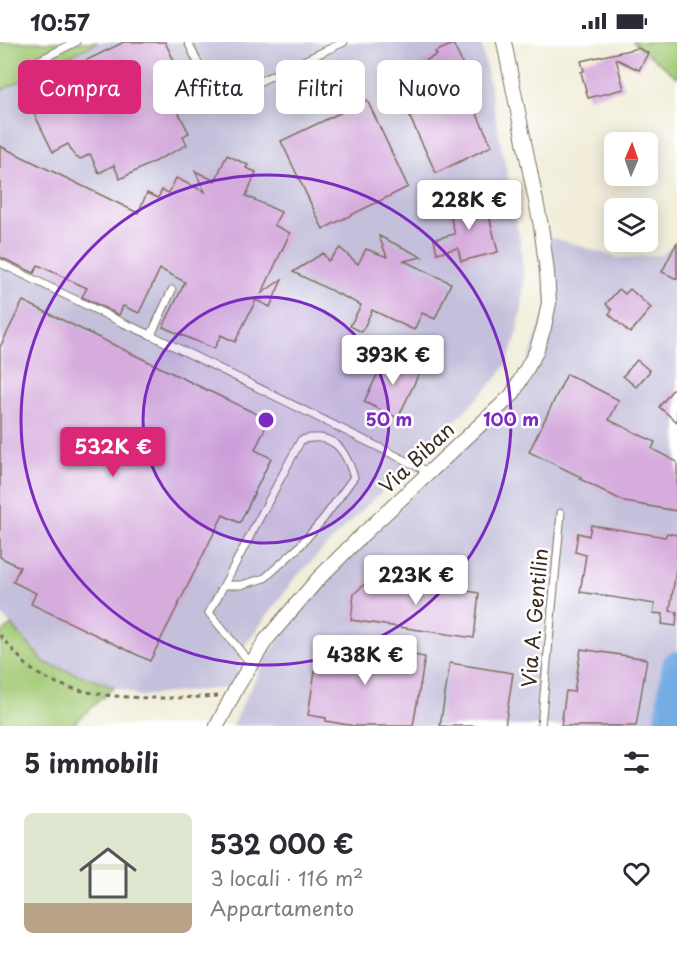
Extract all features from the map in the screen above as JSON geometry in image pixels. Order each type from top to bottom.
[{"type":"street","name":"Via Biban","points":[[220,725],[232,695],[266,640],[318,579],[512,395],[536,352],[549,303],[547,272],[541,226],[504,42]]},
{"type":"lane","points":[[40,60],[76,42]]},
{"type":"lane","points":[[188,42],[207,82],[224,98],[344,42]]},
{"type":"lane","points":[[0,263],[121,322],[151,334],[429,472]]},
{"type":"lane","points":[[151,334],[172,290]]},
{"type":"lane","points":[[224,585],[241,585],[265,578],[298,548],[324,518],[354,477],[347,456],[334,444],[323,437],[301,440],[209,613],[251,664]]},
{"type":"lane","name":"Via A. Gentilin","points":[[541,726],[561,513]]},
{"type":"path","points":[[0,635],[34,672],[58,683],[90,692],[161,699],[232,695]]},
{"type":"shaded area","points":[[98,42],[481,42],[520,240],[524,280],[517,335],[507,363],[497,378],[452,424],[295,578],[243,648],[237,687],[140,696],[45,663],[0,613],[0,91],[18,82],[18,114],[141,114],[141,60],[62,60]]},
{"type":"shaded area","points":[[544,235],[619,258],[661,255],[677,242],[677,726],[232,726],[264,661],[313,593],[516,393],[546,310]]},
{"type":"green space","points":[[0,42],[98,42],[62,60],[18,60],[18,82],[0,91]]},
{"type":"green space","points":[[633,42],[677,42],[677,77]]},
{"type":"green space","points":[[11,625],[45,663],[114,687],[71,726],[0,726],[0,635]]},
{"type":"building","points":[[124,42],[165,42],[174,60],[153,60],[153,114],[179,114],[189,133],[183,136],[187,145],[120,179],[114,165],[99,173],[90,154],[81,159],[75,157],[68,144],[53,152],[34,114],[141,114],[141,60],[87,60]]},
{"type":"building","points":[[453,44],[461,60],[427,60],[437,55],[435,52]]},
{"type":"building","points":[[638,48],[648,53],[639,70],[616,59],[624,89],[588,98],[581,72],[584,71],[581,61]]},
{"type":"building","points":[[367,100],[408,187],[323,229],[281,141],[338,114],[365,114],[365,101]]},
{"type":"building","points":[[408,114],[477,114],[492,146],[436,173]]},
{"type":"building","points":[[0,146],[138,213],[147,193],[158,198],[162,190],[169,193],[176,178],[205,192],[195,171],[215,181],[227,155],[248,165],[246,168],[256,172],[246,196],[281,212],[274,225],[290,233],[262,293],[282,279],[270,307],[256,300],[235,342],[221,335],[214,349],[163,327],[185,282],[160,269],[139,313],[123,306],[119,315],[82,297],[87,288],[38,265],[34,273],[0,257]]},
{"type":"building","points":[[480,196],[484,217],[489,216],[498,252],[461,261],[458,248],[437,253],[434,239],[455,234],[447,203]]},
{"type":"building","points":[[379,236],[422,257],[404,261],[451,283],[435,319],[422,313],[414,330],[372,310],[362,332],[350,326],[361,305],[293,272],[323,253],[328,261],[340,248],[358,264],[366,249],[387,257]]},
{"type":"building","points":[[677,242],[677,279],[662,272]]},
{"type":"building","points":[[619,289],[625,294],[630,289],[651,308],[630,333],[609,314],[612,310],[606,304]]},
{"type":"building","points":[[23,301],[269,420],[255,450],[271,458],[240,523],[223,515],[150,661],[31,604],[36,593],[13,582],[20,567],[0,557],[0,347]]},
{"type":"building","points":[[393,353],[422,367],[398,418],[364,402],[380,369],[385,371]]},
{"type":"building","points":[[637,360],[650,371],[636,387],[623,376]]},
{"type":"building","points":[[567,374],[619,400],[609,420],[655,442],[652,449],[677,462],[677,511],[625,502],[580,479],[581,477],[529,452]]},
{"type":"building","points":[[677,384],[677,422],[659,407]]},
{"type":"building","points":[[591,525],[665,537],[667,533],[677,535],[677,562],[670,611],[677,612],[676,626],[662,624],[663,614],[653,613],[655,604],[580,592],[586,555],[575,552],[578,533],[589,536]]},
{"type":"building","points":[[375,574],[479,593],[474,638],[351,620],[354,594]]},
{"type":"building","points":[[320,639],[425,657],[413,726],[354,726],[308,715]]},
{"type":"building","points":[[581,649],[647,659],[636,726],[561,726],[566,691],[574,692]]},
{"type":"building","points":[[450,663],[513,673],[505,726],[440,726]]},
{"type":"waterway","points":[[668,726],[677,666]]}]
